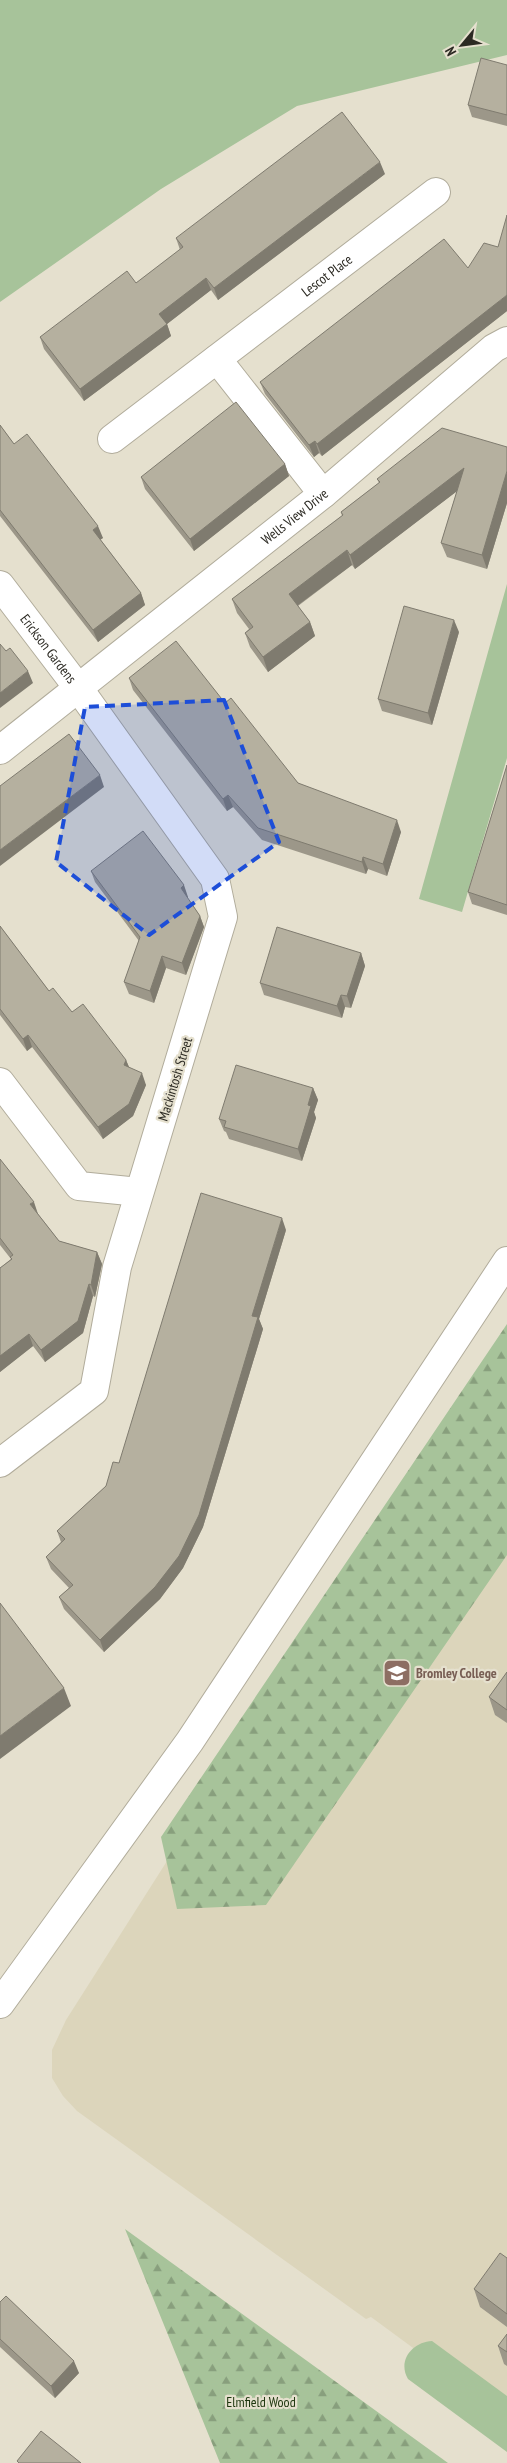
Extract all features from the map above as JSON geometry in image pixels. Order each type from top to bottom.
[{"type":"street","name":"Lescot Place","points":[[112,439],[436,192]]},
{"type":"street","name":"Wells View Drive","points":[[0,750],[323,494],[494,348],[507,341]]},
{"type":"street","points":[[217,359],[323,494]]},
{"type":"street","name":"Erickson Gardens","points":[[0,585],[79,689]]},
{"type":"street","name":"Mackintosh Street","points":[[0,1463],[94,1391],[117,1267],[223,916],[215,879],[79,689]]},
{"type":"street","points":[[0,1082],[79,1186],[139,1192]]},
{"type":"street","points":[[0,2004],[190,1741],[507,1261]]},
{"type":"highlighted area","points":[[224,700],[279,842],[149,935],[56,862],[85,707]]},
{"type":"shaded area","name":"Bromley College","points":[[507,1326],[507,2417],[371,2317],[366,2319],[77,2111],[63,2096],[52,2078],[52,2050],[66,2020]]},
{"type":"green space","points":[[0,0],[507,0],[507,55],[297,106],[161,189],[0,302]]},
{"type":"green space","points":[[507,584],[507,758],[462,912],[419,899]]},
{"type":"green space","points":[[507,1324],[507,1555],[266,1905],[177,1909],[161,1837]]},
{"type":"green space","name":"Elmfield Wood","points":[[125,2229],[448,2463],[220,2463]]},
{"type":"green space","points":[[432,2341],[507,2396],[507,2452],[408,2379],[404,2365],[409,2353],[413,2348]]},
{"type":"building","points":[[481,58],[507,65],[507,115],[468,105]]},
{"type":"building","points":[[342,112],[380,162],[214,288],[206,278],[159,314],[167,324],[80,389],[40,337],[127,271],[136,283],[183,247],[176,238]]},
{"type":"building","points":[[507,215],[507,295],[317,444],[315,441],[309,445],[260,382],[444,239],[468,268],[484,243],[498,247]]},
{"type":"building","points":[[236,402],[285,464],[190,539],[141,477]]},
{"type":"building","points":[[0,425],[14,444],[27,434],[98,526],[93,530],[141,593],[93,630],[0,510]]},
{"type":"building","points":[[442,428],[507,447],[507,471],[482,555],[441,543],[464,468],[350,555],[347,550],[289,594],[310,622],[263,657],[245,633],[253,627],[232,599],[343,515],[341,512],[380,482],[377,479]]},
{"type":"building","points":[[404,606],[454,620],[428,713],[378,699]]},
{"type":"building","points":[[176,641],[225,703],[231,698],[298,783],[397,820],[383,864],[363,857],[362,862],[258,828],[228,795],[223,799],[129,678]]},
{"type":"building","points":[[0,644],[6,651],[10,648],[28,671],[0,693]]},
{"type":"building","points":[[69,734],[100,775],[0,850],[0,786]]},
{"type":"building","points":[[507,765],[507,905],[468,892]]},
{"type":"building","points":[[143,831],[184,885],[181,888],[200,916],[182,963],[162,956],[150,991],[124,982],[140,937],[91,871]]},
{"type":"building","points":[[0,926],[49,991],[53,988],[72,1012],[83,1004],[126,1060],[124,1065],[142,1073],[129,1104],[98,1127],[28,1035],[23,1039],[0,1009]]},
{"type":"building","points":[[277,927],[361,953],[347,996],[341,995],[337,1006],[260,983]]},
{"type":"building","points":[[236,1065],[313,1088],[308,1105],[311,1106],[298,1149],[224,1127],[226,1121],[219,1119]]},
{"type":"building","points":[[0,1159],[34,1202],[30,1204],[59,1241],[97,1252],[91,1285],[89,1284],[78,1321],[41,1350],[29,1334],[0,1356],[0,1268],[12,1259],[10,1257],[13,1255],[0,1238]]},
{"type":"building","points":[[201,1193],[282,1218],[252,1316],[258,1317],[199,1515],[179,1556],[155,1587],[100,1640],[59,1597],[73,1585],[46,1557],[65,1539],[57,1531],[106,1486],[113,1462],[119,1463]]},
{"type":"building","points":[[0,1603],[64,1688],[0,1736]]},
{"type":"building","points":[[507,1672],[507,1710],[489,1697]]},
{"type":"building","points":[[500,2253],[507,2258],[507,2314],[474,2289]]},
{"type":"building","points":[[6,2296],[74,2361],[51,2386],[0,2339],[0,2302]]},
{"type":"building","points":[[507,2334],[507,2352],[498,2346]]},
{"type":"building","points":[[41,2431],[81,2463],[19,2463],[17,2461]]},
{"type":"place","name":"Bromley College","points":[[397,1673]]}]
